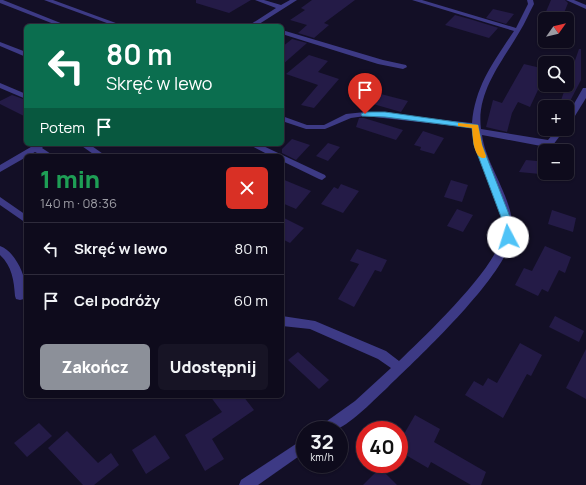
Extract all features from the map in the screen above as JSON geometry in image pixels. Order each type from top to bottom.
[{"type":"street","points":[[48,0],[115,24]]},
{"type":"street","points":[[258,0],[282,8]]},
{"type":"street","points":[[258,24],[294,0]]},
{"type":"street","points":[[415,0],[518,30]]},
{"type":"street","points":[[338,421],[359,406],[420,350],[473,291],[500,254],[508,237],[506,217],[478,145],[476,129],[479,96],[494,67],[518,30],[531,4],[530,0]]},
{"type":"street","points":[[569,0],[586,7]]},
{"type":"street","points":[[0,1],[60,24]]},
{"type":"street","points":[[284,33],[381,62],[403,67]]},
{"type":"street","points":[[0,44],[24,54]]},
{"type":"street","points":[[0,85],[24,96]]},
{"type":"street","points":[[574,112],[586,90]]},
{"type":"street","points":[[284,119],[306,127],[325,127],[349,116],[365,114],[385,115],[476,129],[541,143],[550,143],[556,136]]},
{"type":"street","points":[[25,154],[38,146],[48,154]]},
{"type":"street","points":[[86,146],[99,154]]},
{"type":"street","points":[[256,146],[274,154]]},
{"type":"street","points":[[0,169],[24,154]]},
{"type":"street","points":[[284,159],[322,177]]},
{"type":"street","points":[[0,200],[24,218]]},
{"type":"street","points":[[0,250],[6,254],[15,266],[19,281],[20,296]]},
{"type":"street","points":[[284,321],[311,324],[382,355],[400,368]]},
{"type":"street","points":[[246,485],[296,450]]},
{"type":"building","points":[[196,0],[251,0],[229,13],[196,3]]},
{"type":"building","points":[[312,0],[355,0],[324,23],[329,25],[314,38],[298,33],[307,25],[290,20],[305,10],[301,8]]},
{"type":"building","points":[[551,0],[565,0],[568,3],[564,12],[546,12]]},
{"type":"building","points":[[493,9],[514,14],[506,24],[486,18]]},
{"type":"building","points":[[455,15],[502,29],[498,28],[489,38],[445,25]]},
{"type":"building","points":[[292,39],[307,43],[284,63],[284,45]]},
{"type":"building","points":[[579,49],[581,49],[581,80],[571,100],[561,100],[564,92],[574,92],[574,63]]},
{"type":"building","points":[[309,55],[328,61],[318,72],[339,79],[314,108],[301,105],[318,85],[286,74]]},
{"type":"building","points":[[524,64],[538,67],[538,90],[530,107],[518,102],[512,113],[507,132],[486,127],[493,100],[502,103]]},
{"type":"building","points":[[369,91],[408,101],[401,112],[366,102]]},
{"type":"building","points":[[12,95],[24,99],[24,116],[0,104],[0,101]]},
{"type":"building","points":[[359,118],[364,118],[403,130],[396,140],[356,127]]},
{"type":"building","points":[[423,131],[444,138],[434,154],[420,150],[421,147],[414,145]]},
{"type":"building","points":[[292,139],[310,145],[296,160],[282,153],[282,149]]},
{"type":"building","points":[[328,143],[340,147],[328,161],[316,156]]},
{"type":"building","points":[[526,160],[537,161],[538,174],[519,172]]},
{"type":"building","points":[[284,180],[311,191],[296,209],[284,204]]},
{"type":"building","points":[[451,180],[468,185],[462,202],[444,197]]},
{"type":"building","points":[[341,184],[359,191],[343,213],[321,204],[334,187],[338,189]]},
{"type":"building","points":[[457,209],[473,215],[463,232],[447,226]]},
{"type":"building","points":[[552,210],[576,218],[573,232],[548,224]]},
{"type":"building","points":[[284,218],[304,228],[290,243],[284,240]]},
{"type":"building","points":[[545,246],[571,257],[565,273],[559,270],[548,292],[542,289],[538,296],[515,285],[524,268],[532,271]]},
{"type":"building","points":[[357,249],[387,260],[381,272],[375,270],[354,307],[338,299],[359,264],[350,261]]},
{"type":"building","points":[[555,316],[584,331],[579,342],[549,327]]},
{"type":"building","points":[[520,343],[542,355],[531,376],[527,374],[503,418],[465,395],[474,381],[483,386],[488,378],[497,383]]},
{"type":"building","points":[[586,349],[586,399],[566,388]]},
{"type":"building","points":[[298,352],[329,380],[319,389],[288,360]]},
{"type":"building","points":[[212,398],[245,398],[254,410],[212,439],[224,459],[205,471],[185,435],[222,412]]},
{"type":"building","points":[[415,415],[440,429],[434,442],[486,472],[481,485],[471,485],[431,462],[428,468],[408,456],[408,427]]},
{"type":"building","points":[[39,423],[52,436],[27,457],[14,443]]},
{"type":"building","points":[[67,431],[98,463],[111,453],[119,465],[94,485],[83,485],[48,448]]},
{"type":"building","points":[[155,435],[170,458],[146,474],[132,450]]},
{"type":"building","points":[[375,473],[385,473],[397,485],[363,485]]},
{"type":"slow traffic","points":[[461,125],[476,126],[478,145],[482,156]]},
{"type":"route","points":[[365,114],[476,126],[478,145],[506,217],[508,237]]}]
